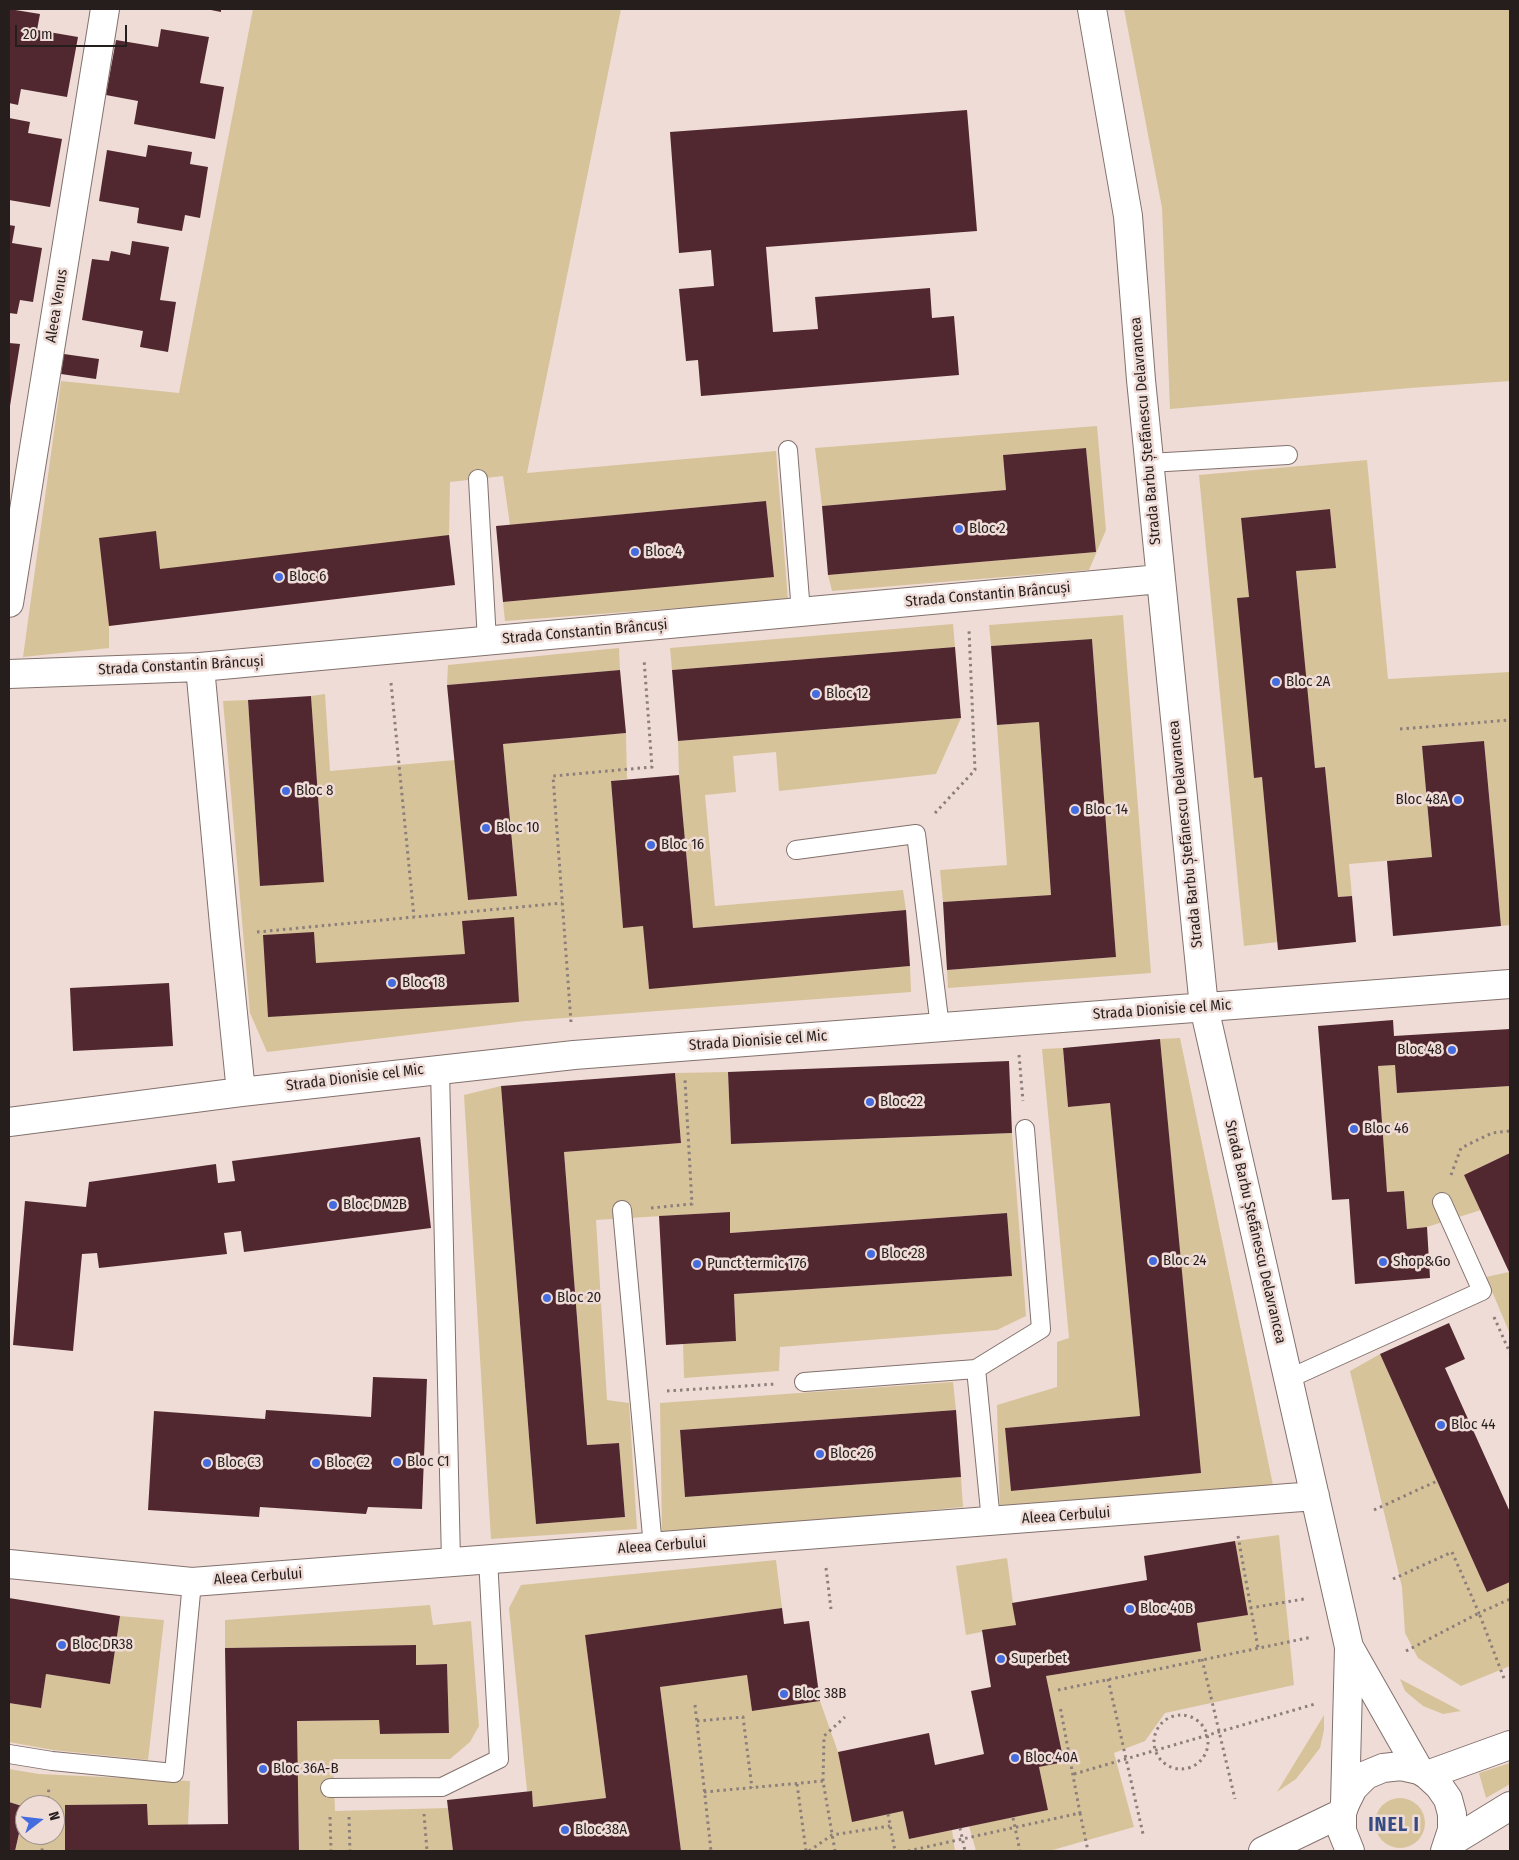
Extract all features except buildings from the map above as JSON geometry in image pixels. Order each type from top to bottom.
[{"type":"street","name":"Aleea Venus","points":[[9,603],[104,9]]},
{"type":"street","name":"Strada Barbu Ștefănescu Delavrancea","points":[[1092,9],[1128,216],[1160,579],[1204,1007],[1349,1647],[1342,1831],[1350,1851]]},
{"type":"street","name":"Strada Constantin Brâncuși","points":[[9,674],[200,667],[1160,579]]},
{"type":"street","points":[[200,667],[241,1092]]},
{"type":"street","name":"Strada Dionisie cel Mic","points":[[9,1122],[241,1092],[574,1055],[1510,984]]},
{"type":"street","name":"Aleea Cerbului","points":[[9,1564],[192,1582],[1315,1496]]},
{"type":"street","name":"Strada Barbu Ștefănescu Delavrancea","points":[[1349,1647],[1423,1773],[1440,1786],[1448,1799],[1452,1814],[1452,1830],[1446,1848]]},
{"type":"street","points":[[1263,1851],[1343,1808],[1353,1788],[1366,1775],[1383,1768],[1401,1766],[1423,1773],[1510,1745]]},
{"type":"street","points":[[1446,1848],[1510,1806]]},
{"type":"lane","points":[[788,450],[801,612]]},
{"type":"lane","points":[[1149,463],[1288,455]]},
{"type":"lane","points":[[478,479],[487,641]]},
{"type":"lane","points":[[796,850],[916,834],[940,1027]]},
{"type":"lane","points":[[440,1069],[450,1562]]},
{"type":"lane","points":[[804,1382],[976,1369],[1041,1329],[1025,1129]]},
{"type":"lane","points":[[1288,1378],[1482,1291],[1442,1202]]},
{"type":"lane","points":[[622,1210],[653,1547]]},
{"type":"lane","points":[[976,1369],[991,1521]]},
{"type":"lane","points":[[330,1788],[442,1787],[499,1759],[488,1559]]},
{"type":"lane","points":[[9,1754],[52,1761],[174,1773],[192,1582]]},
{"type":"path","points":[[916,834],[975,770],[967,597]]},
{"type":"path","points":[[574,1055],[553,776],[652,767],[642,627]]},
{"type":"path","points":[[387,650],[414,917]]},
{"type":"path","points":[[1400,729],[1510,720]]},
{"type":"path","points":[[225,935],[562,903]]},
{"type":"path","points":[[1016,1021],[1025,1129]]},
{"type":"path","points":[[622,1210],[692,1204],[683,1047]]},
{"type":"path","points":[[1442,1202],[1461,1148],[1492,1133],[1510,1131]]},
{"type":"path","points":[[1482,1291],[1510,1353]]},
{"type":"path","points":[[639,1393],[804,1382]]},
{"type":"path","points":[[1374,1510],[1437,1481]]},
{"type":"path","points":[[823,1534],[831,1609]]},
{"type":"path","points":[[1239,1541],[1258,1648]]},
{"type":"path","points":[[1392,1579],[1452,1552],[1505,1681]]},
{"type":"path","points":[[1250,1608],[1306,1598]]},
{"type":"path","points":[[1406,1651],[1510,1599]]},
{"type":"path","points":[[1058,1690],[1312,1637]]},
{"type":"path","points":[[1202,1660],[1235,1799]]},
{"type":"path","points":[[1108,1680],[1143,1834]]},
{"type":"path","points":[[1074,1774],[1315,1704]]},
{"type":"path","points":[[695,1705],[711,1851]]},
{"type":"path","points":[[1060,1706],[1088,1851]]},
{"type":"path","points":[[1188,1716],[1202,1726],[1207,1735],[1206,1752],[1202,1760],[1187,1769],[1170,1767],[1162,1762],[1155,1751],[1154,1738],[1157,1730],[1170,1717],[1188,1716]]},
{"type":"path","points":[[697,1721],[743,1717],[752,1788]]},
{"type":"path","points":[[835,1851],[823,1781],[824,1736],[845,1717]]},
{"type":"path","points":[[704,1792],[823,1781]]},
{"type":"path","points":[[797,1784],[808,1851],[832,1835],[890,1826]]},
{"type":"path","points":[[423,1787],[427,1851]]},
{"type":"path","points":[[330,1788],[331,1851]]},
{"type":"path","points":[[350,1788],[350,1851]]},
{"type":"path","points":[[908,1851],[1080,1813]]},
{"type":"path","points":[[888,1814],[894,1851]]},
{"type":"path","points":[[1013,1818],[1020,1851]]},
{"type":"path","points":[[960,1828],[965,1851]]},
{"type":"shaded area","points":[[253,9],[621,9],[527,473],[776,451],[788,600],[505,621],[503,602],[774,576],[766,501],[510,525],[503,476],[450,482],[449,535],[109,626],[109,648],[23,657],[61,381],[179,393]]},
{"type":"shaded area","points":[[1124,9],[1510,9],[1510,381],[1170,409],[1162,208]]},
{"type":"shaded area","points":[[1097,426],[1106,530],[1089,570],[832,591],[828,575],[1095,552],[1086,448],[1003,455],[1006,490],[822,506],[815,448]]},
{"type":"shaded area","points":[[1367,460],[1388,679],[1510,672],[1510,925],[1501,926],[1484,741],[1422,746],[1432,857],[1349,864],[1352,896],[1338,897],[1325,767],[1315,768],[1296,571],[1336,567],[1330,509],[1241,518],[1249,597],[1238,598],[1255,777],[1262,777],[1278,942],[1244,946],[1199,475]]},
{"type":"shaded area","points":[[1123,615],[1151,973],[948,988],[947,970],[1116,957],[1092,639],[991,646],[989,625]]},
{"type":"shaded area","points":[[953,624],[955,647],[672,670],[670,648]]},
{"type":"shaded area","points":[[619,648],[620,670],[447,685],[448,665]]},
{"type":"shaded area","points":[[325,694],[330,771],[455,760],[468,900],[517,896],[503,744],[626,733],[627,779],[611,781],[623,927],[643,926],[649,988],[910,966],[911,992],[525,1021],[267,1052],[250,1013],[223,701],[248,700],[260,886],[324,881],[311,696]]},
{"type":"shaded area","points":[[961,718],[936,774],[779,791],[776,752],[733,756],[736,792],[705,795],[715,906],[903,890],[906,910],[693,928],[679,775],[678,741]]},
{"type":"shaded area","points":[[1039,722],[1051,895],[943,902],[940,870],[1007,865],[997,725]]},
{"type":"shaded area","points":[[1180,1038],[1273,1485],[1256,1492],[1000,1514],[997,1405],[1057,1387],[1057,1342],[1069,1338],[1042,1049],[1063,1048],[1068,1107],[1110,1103],[1140,1416],[1005,1428],[1011,1491],[1200,1473],[1160,1039]]},
{"type":"shaded area","points":[[1395,1065],[1397,1093],[1510,1086],[1510,1153],[1464,1175],[1481,1210],[1427,1227],[1407,1229],[1404,1191],[1387,1192],[1378,1066]]},
{"type":"shaded area","points":[[728,1072],[731,1144],[1012,1133],[1026,1316],[997,1330],[780,1347],[779,1371],[684,1378],[683,1344],[736,1341],[734,1294],[1012,1276],[1007,1213],[730,1233],[729,1212],[596,1220],[607,1400],[629,1403],[637,1529],[491,1539],[464,1095],[501,1086],[536,1524],[625,1517],[619,1443],[587,1445],[564,1152],[681,1143],[675,1073]]},
{"type":"shaded area","points":[[1509,1272],[1510,1274],[1510,1334],[1486,1277]]},
{"type":"shaded area","points":[[1380,1354],[1487,1592],[1510,1582],[1510,1666],[1461,1686],[1418,1658],[1405,1633],[1402,1587],[1350,1371]]},
{"type":"shaded area","points":[[953,1382],[956,1410],[680,1430],[685,1497],[961,1477],[963,1507],[662,1536],[660,1403]]},
{"type":"shaded area","points":[[1279,1535],[1294,1685],[1165,1713],[1145,1741],[1114,1753],[1134,1827],[1049,1851],[976,1851],[969,1826],[1048,1810],[1039,1767],[1064,1761],[1046,1676],[1201,1651],[1197,1623],[1247,1615],[1235,1541]]},
{"type":"shaded area","points":[[1007,1558],[1016,1625],[966,1635],[956,1566]]},
{"type":"shaded area","points":[[776,1560],[782,1608],[585,1635],[606,1798],[533,1807],[532,1791],[527,1791],[509,1608],[521,1585]]},
{"type":"shaded area","points":[[430,1605],[433,1625],[471,1621],[479,1726],[470,1742],[450,1759],[333,1759],[335,1811],[448,1808],[453,1851],[299,1851],[297,1721],[379,1720],[380,1734],[449,1733],[447,1664],[416,1665],[415,1645],[225,1648],[225,1620]]},
{"type":"shaded area","points":[[120,1616],[164,1620],[148,1760],[53,1750],[9,1742],[9,1703],[41,1708],[46,1674],[110,1684]]},
{"type":"shaded area","points":[[747,1675],[752,1711],[820,1701],[838,1752],[903,1811],[909,1839],[952,1830],[955,1851],[681,1851],[660,1687]]},
{"type":"shaded area","points":[[1400,1679],[1461,1711],[1443,1714],[1423,1706],[1405,1691]]},
{"type":"shaded area","points":[[1324,1715],[1324,1730],[1320,1748],[1296,1779],[1277,1792]]},
{"type":"shaded area","points":[[1510,1763],[1510,1784],[1486,1798],[1479,1773]]},
{"type":"shaded area","points":[[9,1769],[39,1774],[190,1781],[188,1825],[148,1825],[147,1804],[65,1805],[65,1795],[15,1795],[15,1804],[9,1802]]},
{"type":"shaded area","points":[[1395,1798],[1405,1798],[1418,1805],[1425,1818],[1425,1828],[1418,1841],[1405,1848],[1395,1848],[1386,1844],[1379,1837],[1375,1828],[1375,1818],[1379,1809],[1386,1802]]},
{"type":"shaded area","points":[[16,1845],[65,1845],[65,1851],[15,1851]]},
{"type":"place","name":"Bloc 2","points":[[959,529]]},
{"type":"place","name":"Bloc 4","points":[[635,552]]},
{"type":"place","name":"Bloc 6","points":[[279,577]]},
{"type":"place","name":"Bloc 2A","points":[[1276,682]]},
{"type":"place","name":"Bloc 12","points":[[816,694]]},
{"type":"place","name":"Bloc 8","points":[[286,791]]},
{"type":"place","name":"Bloc 48A","points":[[1458,800]]},
{"type":"place","name":"Bloc 14","points":[[1075,810]]},
{"type":"place","name":"Bloc 10","points":[[486,828]]},
{"type":"place","name":"Bloc 16","points":[[651,845]]},
{"type":"place","name":"Bloc 18","points":[[392,983]]},
{"type":"place","name":"Bloc 48","points":[[1452,1050]]},
{"type":"place","name":"Bloc 22","points":[[870,1102]]},
{"type":"place","name":"Bloc 46","points":[[1354,1129]]},
{"type":"place","name":"Bloc DM2B","points":[[333,1205]]},
{"type":"place","name":"Bloc 28","points":[[871,1254]]},
{"type":"place","name":"Bloc 24","points":[[1153,1261]]},
{"type":"place","name":"Shop&Go","points":[[1383,1262]]},
{"type":"place","name":"Punct termic 176","points":[[697,1264]]},
{"type":"place","name":"Bloc 20","points":[[547,1298]]},
{"type":"place","name":"Bloc 44","points":[[1441,1425]]},
{"type":"place","name":"Bloc 26","points":[[820,1454]]},
{"type":"place","name":"Bloc C1","points":[[397,1462]]},
{"type":"place","name":"Bloc C3","points":[[207,1463]]},
{"type":"place","name":"Bloc C2","points":[[316,1463]]},
{"type":"place","name":"Bloc 40B","points":[[1130,1609]]},
{"type":"place","name":"Bloc DR38","points":[[62,1645]]},
{"type":"place","name":"Superbet","points":[[1001,1659]]},
{"type":"place","name":"Bloc 38B","points":[[784,1694]]},
{"type":"place","name":"Bloc 40A","points":[[1015,1758]]},
{"type":"place","name":"Bloc 36A-B","points":[[263,1769]]},
{"type":"place","name":"Bloc 38A","points":[[565,1830]]},
{"type":"district","name":"INEL I","points":[[1394,1825]]}]
